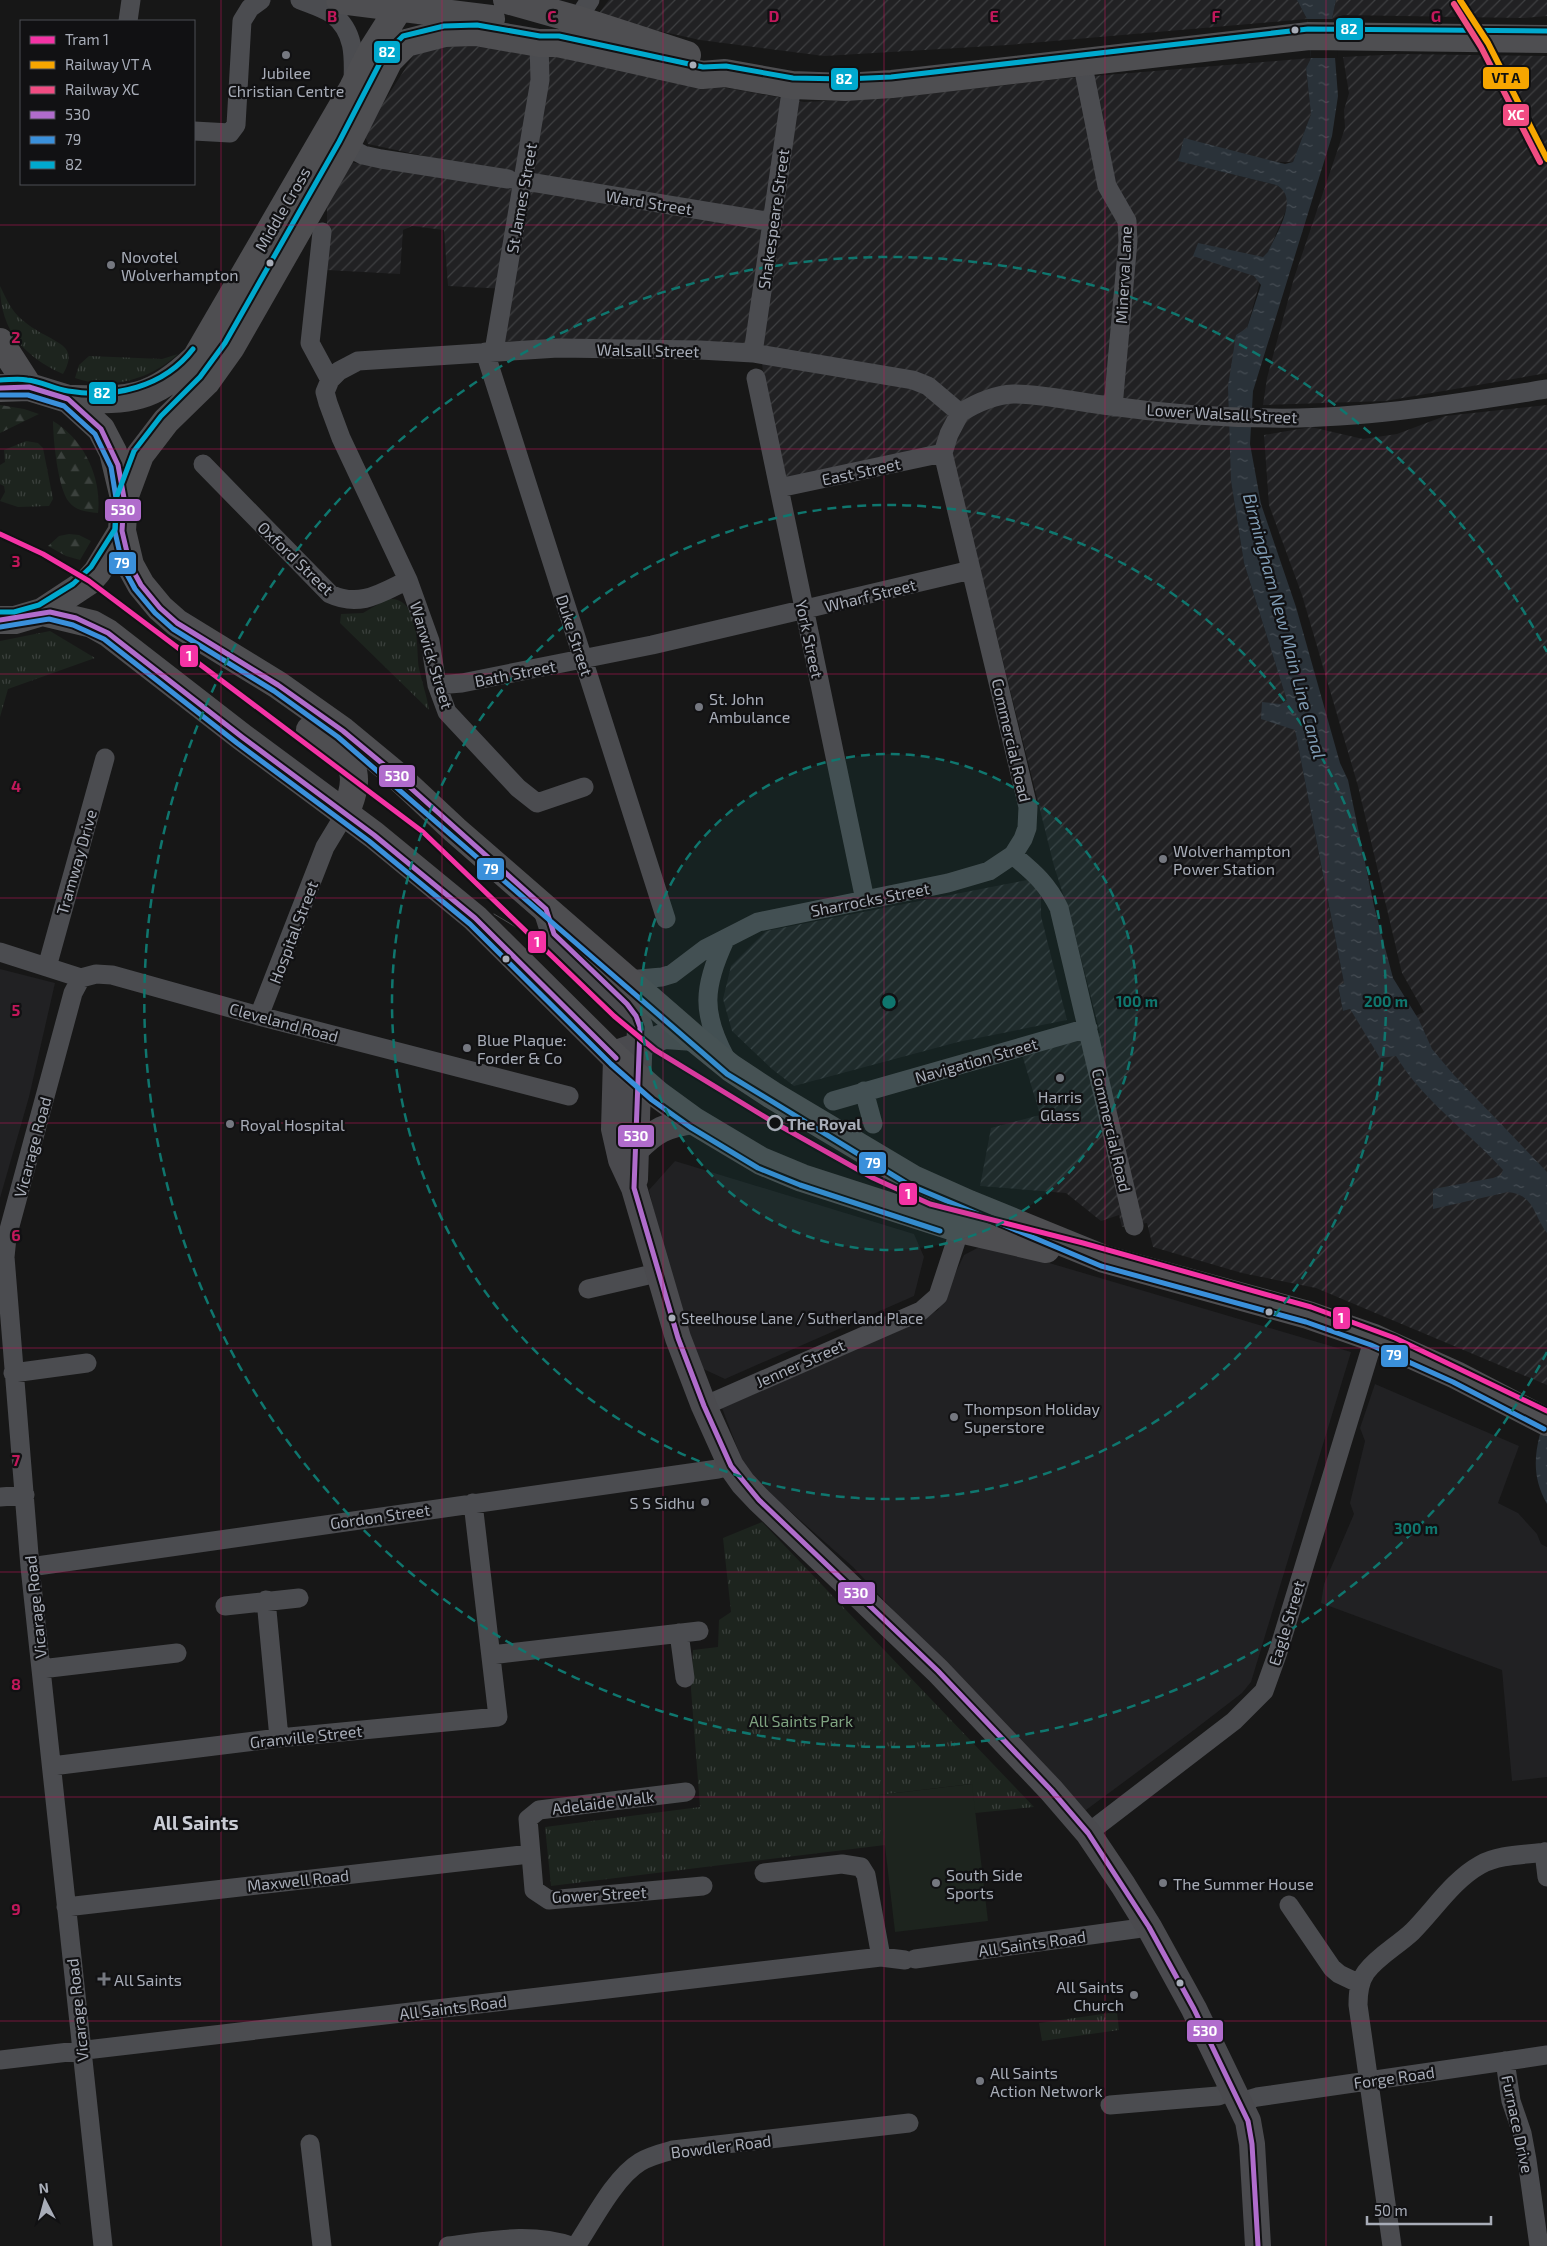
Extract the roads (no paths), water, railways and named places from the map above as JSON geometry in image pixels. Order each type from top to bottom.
[{"type":"highway","points":[[340,0],[402,3],[516,23],[534,28],[559,45]]},
{"type":"highway","points":[[507,0],[586,10],[703,60],[725,73]]},
{"type":"highway","name":"Middle Cross","points":[[68,400],[117,400],[142,396],[172,381],[196,358],[353,88],[373,49],[402,3]]},
{"type":"highway","points":[[402,3],[406,43],[445,33],[476,32],[559,45],[702,75],[725,73],[792,85],[845,87],[892,84],[1309,36],[1547,40]]},
{"type":"highway","name":"Middle Cross","points":[[124,498],[140,455],[166,421],[206,382],[231,347],[346,146],[389,60],[406,43]]},
{"type":"highway","points":[[0,342],[29,387]]},
{"type":"highway","points":[[0,388],[29,387],[68,400],[101,429],[113,452],[124,498],[122,531],[130,565],[141,584],[160,608],[199,646],[347,759],[353,770],[355,787],[345,814]]},
{"type":"highway","points":[[5,623],[42,612],[89,581],[97,572],[122,531]]},
{"type":"highway","points":[[42,612],[85,622],[108,633],[374,835],[475,918],[636,1077],[694,1120],[761,1161],[802,1178],[960,1229],[999,1239],[1104,1259],[1308,1315],[1374,1338],[1456,1375],[1541,1418]]},
{"type":"highway","points":[[177,623],[278,685],[343,732],[396,774],[546,909],[731,1068],[913,1179],[1104,1259]]},
{"type":"street","points":[[128,20],[131,0]]},
{"type":"street","points":[[195,132],[230,132],[236,125],[242,22],[250,8],[260,0]]},
{"type":"street","points":[[300,0],[332,14],[350,36],[354,50],[353,88]]},
{"type":"street","name":"St James Street","points":[[489,351],[516,180],[540,80],[559,45],[586,10]]},
{"type":"street","name":"Minerva Lane","points":[[1082,61],[1108,186],[1127,222],[1128,241],[1113,407]]},
{"type":"street","name":"Shakespeare Street","points":[[754,353],[792,85]]},
{"type":"street","name":"Ward Street","points":[[346,146],[363,155],[381,159],[773,222]]},
{"type":"street","points":[[322,232],[310,343],[330,380]]},
{"type":"street","name":"Walsall Street","points":[[330,380],[339,371],[358,361],[489,351],[558,348],[754,353],[913,380],[928,386],[960,413]]},
{"type":"street","name":"Duke Street","points":[[489,351],[582,659],[666,919]]},
{"type":"street","name":"York Street","points":[[756,378],[865,900]]},
{"type":"street","name":"Warwick Street","points":[[330,380],[325,392],[340,438],[408,580],[430,641],[437,685],[447,712],[518,788],[537,803],[584,787]]},
{"type":"street","name":"Lower Walsall Street","points":[[960,413],[978,402],[1013,394],[1113,407],[1259,418],[1374,413],[1459,403],[1547,389]]},
{"type":"street","points":[[943,453],[949,434],[960,413]]},
{"type":"street","name":"East Street","points":[[779,488],[943,453]]},
{"type":"street","name":"Commercial Road","points":[[943,453],[1028,807],[1026,828],[1013,854],[1041,878],[1050,890],[1059,908],[1134,1226]]},
{"type":"street","name":"Oxford Street","points":[[203,464],[217,492],[330,594],[343,600],[355,601],[373,596],[408,580]]},
{"type":"street","name":"Wharf Street","points":[[652,645],[805,611],[971,570]]},
{"type":"street","name":"Bath Street","points":[[437,685],[462,683],[652,645]]},
{"type":"street","name":"Tramway Drive","points":[[47,967],[105,758]]},
{"type":"street","points":[[320,795],[327,815],[328,827],[325,847]]},
{"type":"street","points":[[325,847],[345,814]]},
{"type":"street","name":"Hospital Street","points":[[259,1016],[325,847]]},
{"type":"street","name":"Sharrocks Street","points":[[628,980],[662,977],[672,974],[705,949],[758,922],[948,883],[989,871],[1013,854]]},
{"type":"street","points":[[546,909],[554,934],[621,998],[636,1016],[640,1027],[636,1077],[634,1188]]},
{"type":"street","points":[[725,940],[710,974],[707,1004],[713,1032],[731,1068]]},
{"type":"street","name":"Cleveland Road","points":[[0,952],[81,978],[96,974],[112,975],[259,1016],[569,1096]]},
{"type":"street","name":"Vicarage Road","points":[[81,978],[73,993],[4,1236],[5,1277],[30,1567],[103,2246]]},
{"type":"street","name":"Navigation Street","points":[[833,1101],[1088,1028]]},
{"type":"street","points":[[694,1038],[665,1036],[622,1050],[616,1058],[614,1129],[620,1160],[634,1188],[657,1272],[678,1338],[704,1406],[731,1466],[759,1500],[938,1671],[1051,1790],[1088,1833],[1149,1927],[1237,2096],[1252,2144],[1258,2246]]},
{"type":"street","points":[[864,1091],[873,1124]]},
{"type":"street","points":[[636,1150],[659,1130],[674,1124],[694,1120]]},
{"type":"street","name":"Jenner Street","points":[[704,1406],[921,1311],[938,1296],[960,1229]]},
{"type":"street","points":[[588,1289],[657,1272]]},
{"type":"street","name":"Eagle Street","points":[[1088,1833],[1234,1721],[1264,1691],[1278,1652],[1374,1338]]},
{"type":"street","points":[[13,1373],[87,1362]]},
{"type":"street","name":"Gordon Street","points":[[30,1567],[731,1466]]},
{"type":"street","points":[[0,1497],[25,1495]]},
{"type":"street","name":"Granville Street","points":[[52,1766],[279,1738],[498,1717],[473,1503]]},
{"type":"street","points":[[225,1606],[266,1600],[299,1598]]},
{"type":"street","points":[[266,1600],[279,1738]]},
{"type":"street","points":[[492,1655],[699,1631]]},
{"type":"street","points":[[679,1633],[686,1678]]},
{"type":"street","points":[[41,1669],[177,1653]]},
{"type":"street","name":"Adelaide Walk","points":[[530,1854],[528,1819],[539,1810],[686,1792]]},
{"type":"street","points":[[1392,2246],[1358,2005],[1360,1984],[1365,1973],[1374,1963],[1412,1932],[1474,1869],[1493,1859],[1545,1852],[1547,1877]]},
{"type":"street","name":"Maxwell Road","points":[[66,1907],[530,1854]]},
{"type":"street","name":"Gower Street","points":[[530,1854],[534,1890],[549,1900],[703,1886]]},
{"type":"street","points":[[764,1873],[842,1864],[861,1867],[866,1875],[881,1957]]},
{"type":"street","points":[[1289,1905],[1332,1968],[1339,1974],[1360,1984]]},
{"type":"street","name":"All Saints Road","points":[[0,2060],[881,1957],[910,1959],[1149,1927]]},
{"type":"street","name":"Forge Road","points":[[1110,2105],[1237,2096],[1368,2081],[1547,2055]]},
{"type":"street","name":"Furnace Drive","points":[[1505,2061],[1511,2100],[1522,2133],[1528,2160],[1539,2246]]},
{"type":"street","name":"Bowdler Road","points":[[576,2246],[626,2174],[654,2155],[673,2150],[909,2123]]},
{"type":"street","points":[[310,2144],[322,2246]]},
{"type":"street","points":[[448,2246],[491,2244],[526,2238],[552,2239],[571,2246]]},
{"type":"water","name":"Birmingham New Main Line Canal","points":[[1297,0],[1336,0],[1332,19],[1338,96],[1332,136],[1253,391],[1250,444],[1261,504],[1296,607],[1340,763],[1348,780],[1374,906],[1393,978],[1419,1020],[1432,1049],[1453,1074],[1547,1172],[1547,1233],[1529,1202],[1524,1197],[1508,1192],[1433,1209],[1433,1189],[1493,1178],[1501,1175],[1503,1170],[1432,1102],[1396,1056],[1380,1058],[1350,1009],[1343,1011],[1338,986],[1344,983],[1295,730],[1261,719],[1262,702],[1280,704],[1287,701],[1244,563],[1231,481],[1228,386],[1236,335],[1247,328],[1261,285],[1254,276],[1193,256],[1198,243],[1263,257],[1268,252],[1281,226],[1287,207],[1286,198],[1283,191],[1276,185],[1178,161],[1184,138],[1285,164],[1293,162],[1311,114],[1306,68],[1311,58],[1307,19]]},
{"type":"water","points":[[1547,1407],[1547,1504],[1537,1479],[1536,1456]]},
{"type":"tram line","name":"1","points":[[0,534],[43,554],[89,581],[423,832],[614,1016],[655,1050],[775,1123],[873,1178],[930,1204],[1083,1243],[1311,1307],[1395,1338],[1547,1411]]},
{"type":"tram line","points":[[494,914],[536,939]]},
{"type":"rail line","name":"XC","points":[[1454,4],[1481,47],[1540,162]]},
{"type":"place","name":"Jubilee Christian Centre","points":[[286,55]]},
{"type":"place","name":"Novotel Wolverhampton","points":[[111,265]]},
{"type":"place","name":"St. John Ambulance","points":[[699,707]]},
{"type":"place","name":"Wolverhampton Power Station","points":[[1163,859]]},
{"type":"place","name":"Blue Plaque: Forder & Co","points":[[467,1048]]},
{"type":"place","name":"Harris Glass","points":[[1060,1078]]},
{"type":"place","name":"The Royal","points":[[775,1123]]},
{"type":"place","name":"Royal Hospital","points":[[230,1124]]},
{"type":"place","name":"Steelhouse Lane / Sutherland Place","points":[[672,1318]]},
{"type":"place","name":"Thompson Holiday Superstore","points":[[954,1417]]},
{"type":"place","name":"S S Sidhu","points":[[705,1502]]},
{"type":"place","name":"South Side Sports","points":[[936,1883]]},
{"type":"place","name":"The Summer House","points":[[1163,1883]]},
{"type":"place","name":"All Saints","points":[[104,1979]]},
{"type":"place","name":"All Saints Church","points":[[1134,1995]]},
{"type":"place","name":"All Saints Action Network","points":[[980,2081]]},
{"type":"district","name":"All Saints","points":[[196,1822]]},
{"type":"park label","name":"All Saints Park","points":[[801,1720]]}]
